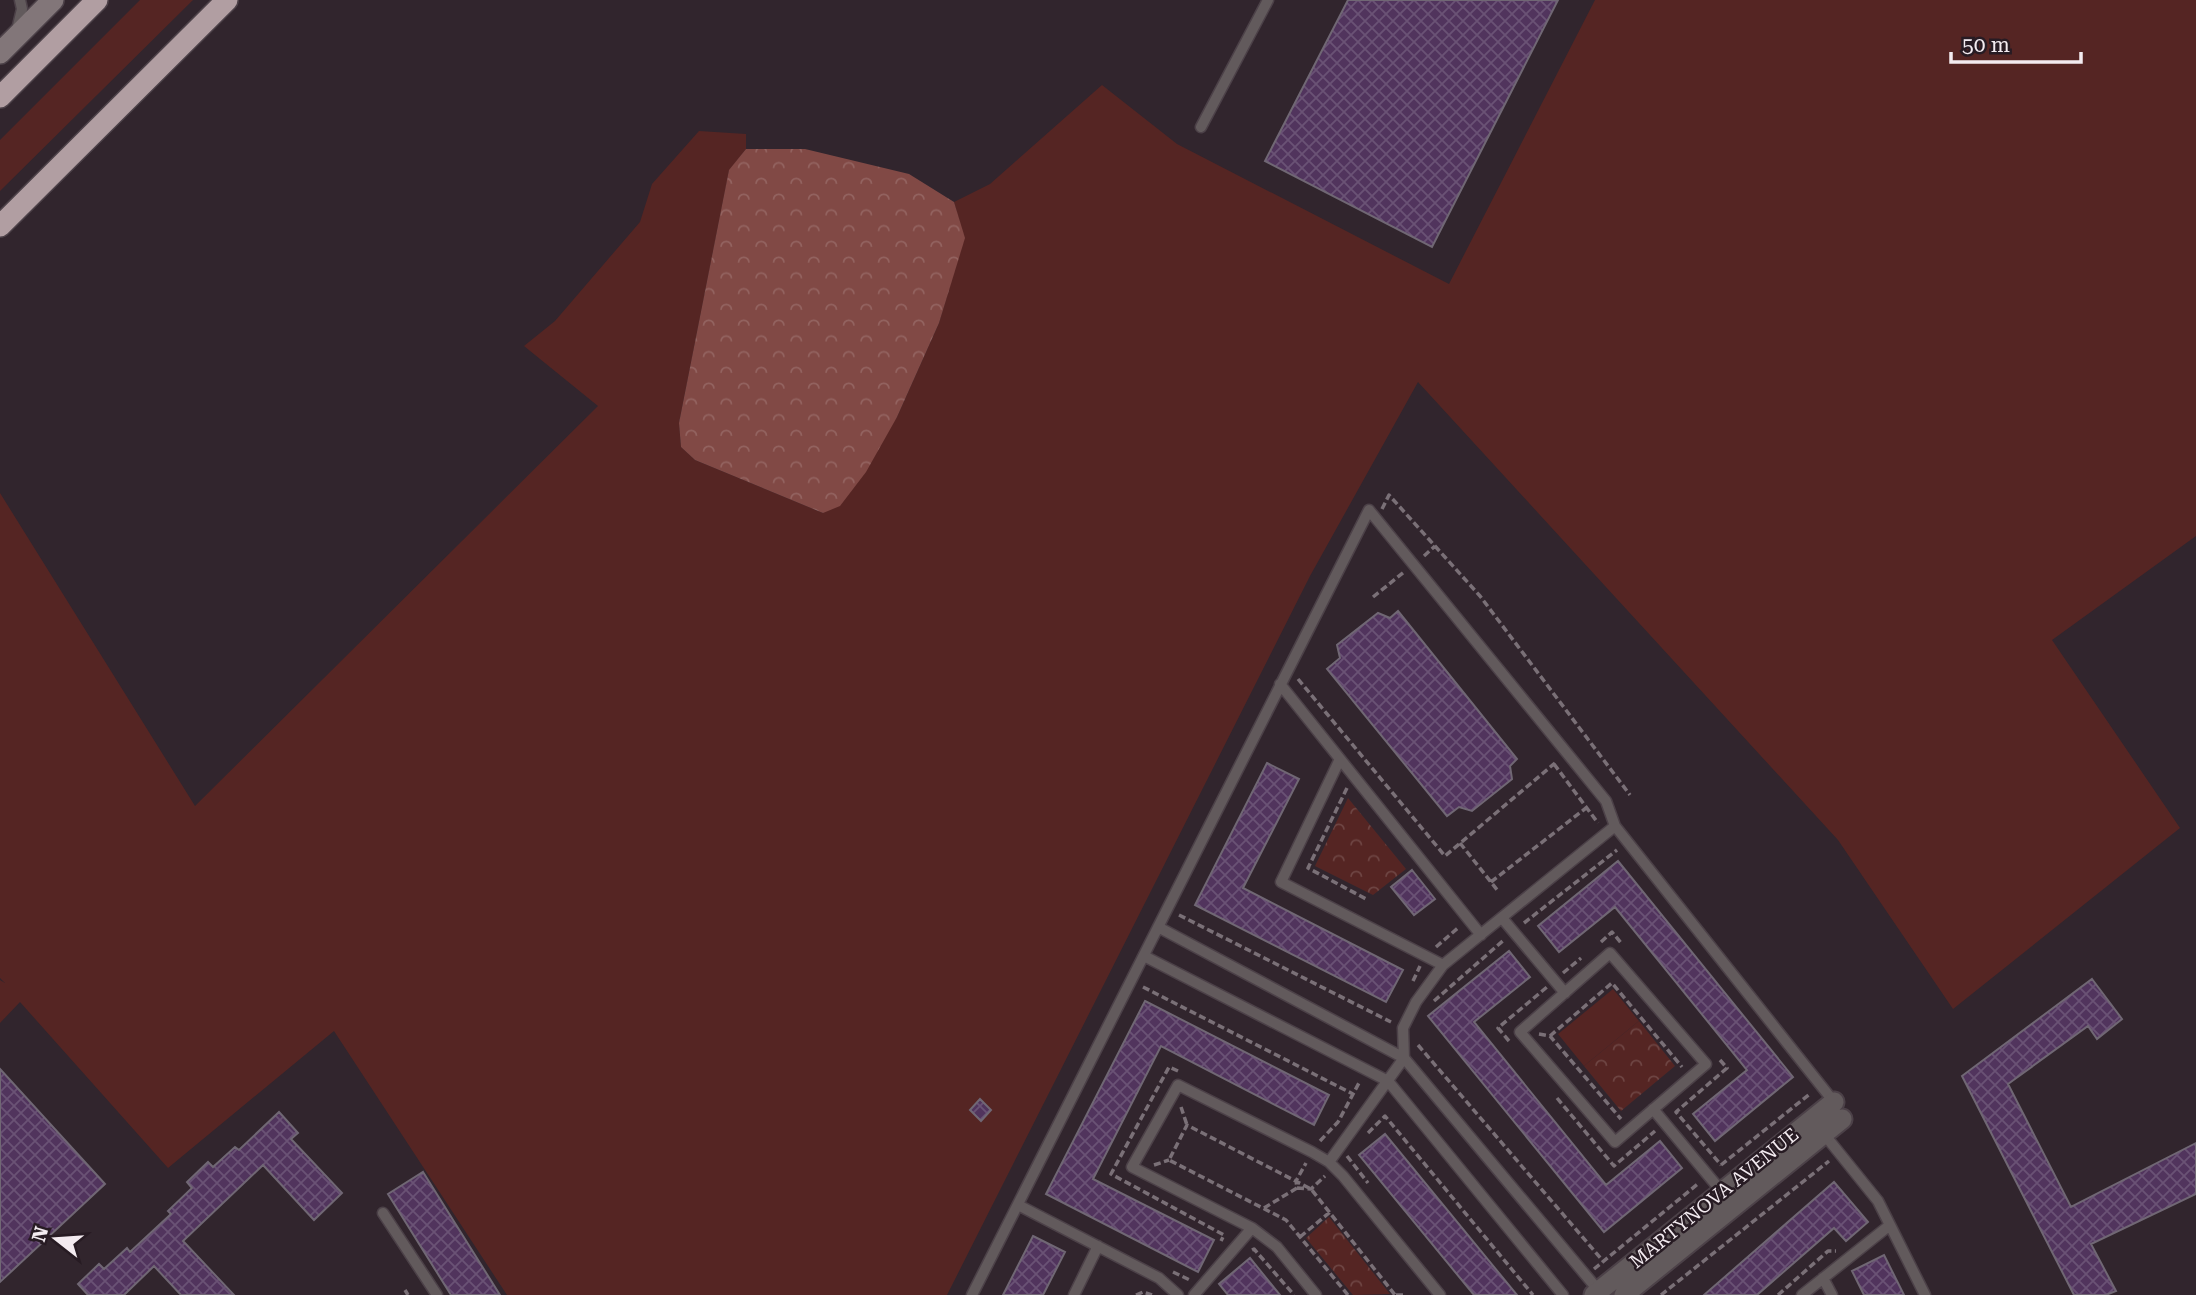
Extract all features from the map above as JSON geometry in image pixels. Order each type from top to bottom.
[{"type":"highway","points":[[0,97],[97,0]]},
{"type":"highway","points":[[0,226],[227,0]]},
{"type":"street","points":[[0,52],[53,0]]},
{"type":"street","name":"MARTYNOVA AVENUE","points":[[1624,1295],[1824,1134],[1838,1111]]},
{"type":"street","name":"MARTYNOVA AVENUE","points":[[1596,1293],[1722,1192],[1838,1111]]},
{"type":"lane","points":[[15,37],[22,9],[20,0]]},
{"type":"lane","points":[[1201,127],[1268,0]]},
{"type":"lane","points":[[972,1295],[1158,927],[1283,688],[1369,510],[1598,790],[1606,801],[1615,826],[1838,1111]]},
{"type":"lane","points":[[1283,688],[1481,935]]},
{"type":"lane","points":[[1340,759],[1281,882],[1443,965]]},
{"type":"lane","points":[[1332,1165],[1404,1058],[1403,1028],[1416,1002],[1443,965],[1615,826]]},
{"type":"lane","points":[[1502,918],[1565,993]]},
{"type":"lane","points":[[1158,927],[1404,1058],[1586,1276],[1596,1293]]},
{"type":"lane","points":[[1610,953],[1706,1063],[1615,1142],[1520,1032],[1565,993],[1610,953]]},
{"type":"lane","points":[[1144,956],[1388,1081],[1563,1295]]},
{"type":"lane","points":[[1316,1295],[1277,1247],[1252,1228],[1132,1167],[1178,1084],[1312,1152],[1332,1165],[1440,1295]]},
{"type":"lane","points":[[1653,1109],[1722,1192]]},
{"type":"lane","points":[[1824,1134],[1878,1201],[1925,1295]]},
{"type":"lane","points":[[1018,1205],[1159,1278],[1178,1295]]},
{"type":"lane","points":[[383,1213],[437,1295]]},
{"type":"lane","points":[[1802,1295],[1890,1225]]},
{"type":"lane","points":[[1194,1295],[1252,1228]]},
{"type":"lane","points":[[1074,1295],[1098,1246]]},
{"type":"lane","points":[[1823,1278],[1832,1295]]},
{"type":"path","points":[[1377,519],[1389,495],[1480,596],[1629,795]]},
{"type":"path","points":[[1283,688],[1295,675],[1445,856],[1557,762]]},
{"type":"path","points":[[1334,772],[1347,788],[1308,868],[1368,900]]},
{"type":"path","points":[[1491,882],[1587,808]]},
{"type":"path","points":[[1460,844],[1498,891]]},
{"type":"path","points":[[1170,933],[1179,915]]},
{"type":"path","points":[[1409,989],[1426,956],[1460,925]]},
{"type":"path","points":[[1594,948],[1612,932],[1630,953]]},
{"type":"path","points":[[1516,1049],[1498,1028],[1584,955]]},
{"type":"path","points":[[1156,962],[1143,987],[1353,1094]]},
{"type":"path","points":[[1631,1111],[1621,1120],[1550,1036],[1612,983],[1683,1067]]},
{"type":"path","points":[[1380,1045],[1397,1012]]},
{"type":"path","points":[[1718,1058],[1727,1068],[1676,1112],[1721,1166]]},
{"type":"path","points":[[1181,1073],[1169,1067],[1111,1174],[1224,1235],[1219,1245]]},
{"type":"path","points":[[1319,1141],[1338,1122],[1367,1070]]},
{"type":"path","points":[[1586,1276],[1814,1091]]},
{"type":"path","points":[[1552,1092],[1614,1166],[1656,1130]]},
{"type":"path","points":[[1366,1136],[1385,1116],[1533,1295]]},
{"type":"path","points":[[1348,1295],[1286,1220],[1169,1160],[1187,1125],[1311,1189],[1396,1295],[1404,1295]]},
{"type":"path","points":[[1297,1188],[1296,1181],[1312,1152]]},
{"type":"path","points":[[1346,1155],[1372,1188]]},
{"type":"path","points":[[1661,1295],[1830,1160]]},
{"type":"path","points":[[1311,1189],[1332,1165]]},
{"type":"path","points":[[1263,1209],[1297,1188],[1311,1189]]},
{"type":"path","points":[[1300,1237],[1330,1212]]},
{"type":"path","points":[[1254,1249],[1294,1295]]},
{"type":"path","points":[[1171,1270],[1195,1283]]},
{"type":"path","points":[[1136,1295],[1143,1292],[1152,1295]]},
{"type":"green space","points":[[140,0],[193,0],[0,191],[0,140]]},
{"type":"green space","points":[[1595,0],[2196,0],[2196,536],[2052,640],[2180,828],[1953,1009],[1838,840],[1418,382],[1310,576],[947,1295],[507,1295],[334,1031],[168,1168],[20,1002],[0,1023],[0,980],[5,983],[0,978],[0,493],[195,806],[598,406],[524,346],[555,321],[640,222],[652,184],[699,131],[746,134],[746,149],[729,171],[679,423],[681,447],[695,460],[823,513],[897,417],[939,323],[964,238],[954,202],[990,184],[1102,85],[1177,144],[1449,284]]},
{"type":"green space","points":[[746,149],[805,149],[909,174],[954,202],[965,238],[939,323],[897,417],[866,472],[840,506],[823,513],[695,460],[681,447],[679,423],[729,170]]},
{"type":"green space","points":[[1348,798],[1406,869],[1373,895],[1315,866]]},
{"type":"green space","points":[[1613,989],[1639,1021],[1584,1066],[1558,1034]]},
{"type":"green space","points":[[1639,1021],[1675,1066],[1621,1111],[1584,1066]]},
{"type":"green space","points":[[1329,1217],[1390,1294],[1353,1295],[1306,1238]]},
{"type":"building","points":[[1348,0],[1558,0],[1432,247],[1265,161]]},
{"type":"building","points":[[1398,611],[1517,759],[1510,766],[1512,779],[1472,811],[1459,807],[1447,816],[1327,669],[1340,658],[1337,645],[1378,613],[1390,618]]},
{"type":"building","points":[[1267,763],[1299,779],[1243,888],[1403,970],[1386,1002],[1195,905]]},
{"type":"building","points":[[1618,861],[1793,1077],[1715,1141],[1693,1114],[1747,1070],[1615,907],[1559,952],[1538,926]]},
{"type":"building","points":[[1412,870],[1435,899],[1414,915],[1391,887]]},
{"type":"building","points":[[1509,951],[1530,977],[1474,1022],[1606,1185],[1660,1141],[1682,1168],[1604,1232],[1428,1016]]},
{"type":"building","points":[[2092,979],[2122,1019],[2097,1039],[2088,1026],[2008,1084],[2071,1207],[2196,1143],[2196,1194],[2091,1244],[2116,1291],[2106,1295],[2074,1295],[1962,1076]]},
{"type":"building","points":[[1145,1001],[1329,1095],[1314,1125],[1161,1046],[1093,1179],[1214,1240],[1198,1272],[1046,1194]]},
{"type":"building","points":[[0,1069],[105,1184],[0,1282]]},
{"type":"building","points":[[980,1099],[991,1110],[981,1121],[970,1110]]},
{"type":"building","points":[[279,1112],[298,1133],[291,1139],[342,1193],[314,1220],[263,1165],[183,1241],[234,1295],[181,1295],[154,1266],[124,1295],[88,1295],[78,1284],[99,1264],[104,1269],[127,1248],[130,1252],[171,1214],[168,1211],[192,1188],[187,1182],[208,1162],[213,1167],[235,1147],[239,1150]]},
{"type":"building","points":[[1385,1134],[1517,1295],[1474,1295],[1359,1155]]},
{"type":"building","points":[[423,1172],[500,1295],[451,1295],[388,1194]]},
{"type":"building","points":[[1834,1182],[1868,1222],[1846,1241],[1834,1228],[1757,1295],[1704,1295]]},
{"type":"building","points":[[1033,1236],[1065,1252],[1043,1295],[1003,1295]]},
{"type":"building","points":[[1884,1255],[1904,1295],[1864,1295],[1852,1271]]},
{"type":"building","points":[[1250,1258],[1280,1295],[1228,1295],[1219,1284]]}]
